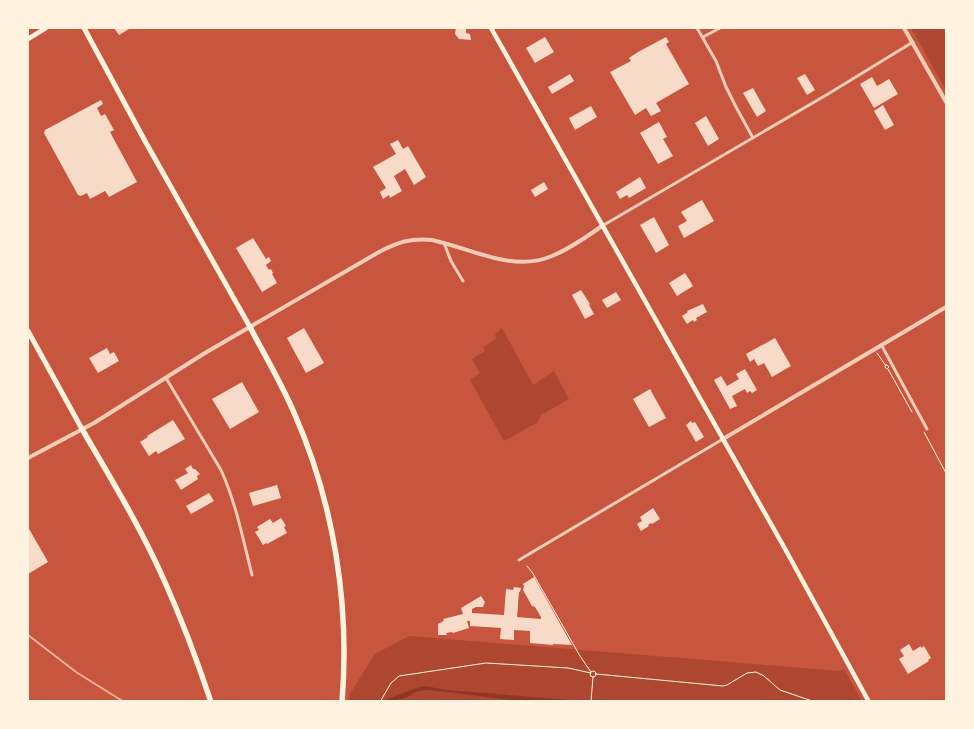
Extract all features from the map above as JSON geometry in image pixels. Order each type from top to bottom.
[{"type":"highway","points":[[250,327],[295,415],[312,458],[328,516],[341,598],[344,654],[342,702]]},
{"type":"highway","points":[[82,429],[131,515],[164,580],[194,650],[211,702]]},
{"type":"main road","points":[[28,39],[46,28]]},
{"type":"main road","points":[[84,28],[145,141],[250,327]]},
{"type":"main road","points":[[491,28],[869,702]]},
{"type":"main road","points":[[28,331],[82,429]]},
{"type":"street","points":[[697,28],[716,61],[726,87],[754,138]]},
{"type":"street","points":[[703,37],[720,28]]},
{"type":"street","points":[[904,28],[946,102]]},
{"type":"street","points":[[28,458],[82,429],[250,327],[394,244],[409,240],[432,240],[508,261],[524,262],[550,257],[754,138],[913,42]]},
{"type":"street","points":[[444,243],[451,261],[463,282]]},
{"type":"street","points":[[519,560],[946,307]]},
{"type":"street","points":[[882,346],[926,429]]},
{"type":"street","points":[[166,377],[221,470],[235,508],[252,575]]},
{"type":"path","points":[[878,353],[886,366]]},
{"type":"path","points":[[527,566],[593,676],[591,702]]},
{"type":"path","points":[[380,702],[391,683],[399,676],[482,664],[568,668],[595,672],[596,674],[723,686],[747,673],[756,672],[764,676],[780,690],[815,702]]},
{"type":"shaded area","points":[[911,28],[946,28],[946,90],[915,35],[917,33],[914,34]]},
{"type":"shaded area","points":[[502,328],[533,385],[554,371],[569,399],[541,415],[538,422],[504,441],[470,380],[480,373],[472,359],[485,351],[483,347],[496,339],[495,334]]},
{"type":"shaded area","points":[[409,636],[840,671],[844,669],[862,701],[348,702],[349,695],[375,654]]},
{"type":"shaded area","points":[[424,686],[448,690],[582,701],[517,701],[430,690],[418,691],[405,698],[380,702]]},
{"type":"building","points":[[114,28],[129,28],[129,29],[119,35]]},
{"type":"building","points":[[456,28],[466,28],[466,33],[470,34],[471,40],[459,39],[455,34]]},
{"type":"building","points":[[545,37],[554,52],[535,63],[526,48]]},
{"type":"building","points":[[666,37],[669,42],[666,44],[689,84],[656,103],[661,111],[651,116],[646,108],[635,115],[610,72],[631,61],[629,58],[638,52]]},
{"type":"building","points":[[570,74],[574,81],[552,94],[548,87]]},
{"type":"building","points":[[805,74],[815,90],[807,95],[797,78]]},
{"type":"building","points":[[872,77],[877,86],[889,79],[898,94],[874,108],[860,84]]},
{"type":"building","points":[[753,88],[766,111],[757,117],[743,93]]},
{"type":"building","points":[[101,100],[103,104],[97,108],[101,116],[105,114],[114,130],[110,132],[137,182],[109,197],[105,191],[90,199],[87,193],[81,196],[78,195],[44,133],[45,130]]},
{"type":"building","points":[[883,105],[894,125],[885,130],[874,111]]},
{"type":"building","points":[[591,106],[597,117],[575,130],[569,118]]},
{"type":"building","points":[[706,116],[719,139],[708,146],[695,123]]},
{"type":"building","points":[[659,122],[667,137],[663,139],[673,156],[658,164],[640,133]]},
{"type":"building","points":[[398,140],[403,149],[408,146],[426,177],[414,185],[405,169],[394,176],[402,191],[390,198],[389,195],[383,199],[380,192],[386,188],[373,167],[396,154],[390,144]]},
{"type":"building","points":[[640,177],[646,188],[629,198],[627,195],[620,199],[616,192]]},
{"type":"building","points":[[544,182],[548,189],[535,197],[531,190]]},
{"type":"building","points":[[702,200],[714,221],[684,238],[678,226],[687,221],[681,212]]},
{"type":"building","points":[[654,217],[669,245],[656,253],[640,225]]},
{"type":"building","points":[[253,238],[266,259],[269,257],[271,261],[266,265],[269,270],[271,269],[277,283],[262,292],[236,248]]},
{"type":"building","points":[[685,273],[693,286],[677,296],[669,283]]},
{"type":"building","points":[[581,290],[594,314],[585,319],[572,295]]},
{"type":"building","points":[[616,292],[621,300],[607,308],[602,300]]},
{"type":"building","points":[[703,304],[707,312],[696,318],[697,320],[694,322],[693,320],[687,324],[682,316],[687,311]]},
{"type":"building","points":[[304,328],[324,363],[306,373],[287,338]]},
{"type":"building","points":[[775,338],[791,366],[772,377],[764,363],[758,366],[754,359],[750,362],[746,354]]},
{"type":"building","points":[[107,348],[110,354],[114,352],[119,361],[98,373],[89,358]]},
{"type":"building","points":[[745,369],[757,390],[747,393],[745,389],[732,396],[737,406],[730,409],[714,380],[721,376],[727,386],[739,379],[736,374]]},
{"type":"building","points":[[242,382],[259,412],[230,429],[212,399]]},
{"type":"building","points":[[650,389],[666,418],[649,427],[633,399]]},
{"type":"building","points":[[173,420],[185,439],[158,454],[156,451],[149,456],[140,442]]},
{"type":"building","points":[[691,421],[692,423],[695,422],[704,437],[696,442],[686,425]]},
{"type":"building","points":[[191,465],[200,474],[197,476],[198,479],[181,490],[175,480],[188,473],[185,469]]},
{"type":"building","points":[[277,485],[281,498],[253,506],[249,493]]},
{"type":"building","points":[[209,493],[214,501],[191,514],[186,506]]},
{"type":"building","points":[[653,508],[660,519],[641,531],[637,524],[642,521],[640,517]]},
{"type":"building","points":[[281,518],[286,526],[284,527],[287,533],[263,545],[255,532],[259,530],[257,527],[270,519],[273,523]]},
{"type":"building","points":[[28,527],[48,562],[28,574]]},
{"type":"building","points":[[534,577],[572,645],[530,643],[530,631],[514,630],[514,640],[500,639],[501,628],[470,626],[470,621],[467,621],[469,628],[446,633],[447,635],[438,635],[438,624],[444,621],[443,619],[463,614],[461,608],[481,596],[485,602],[483,607],[472,609],[472,613],[504,615],[506,589],[513,590],[514,587],[521,588],[517,617],[541,619],[523,590],[523,584]]},
{"type":"building","points":[[909,644],[913,651],[924,646],[931,658],[908,674],[899,659],[904,656],[900,650]]},
{"type":"railway","points":[[28,635],[76,672],[124,702]]}]
